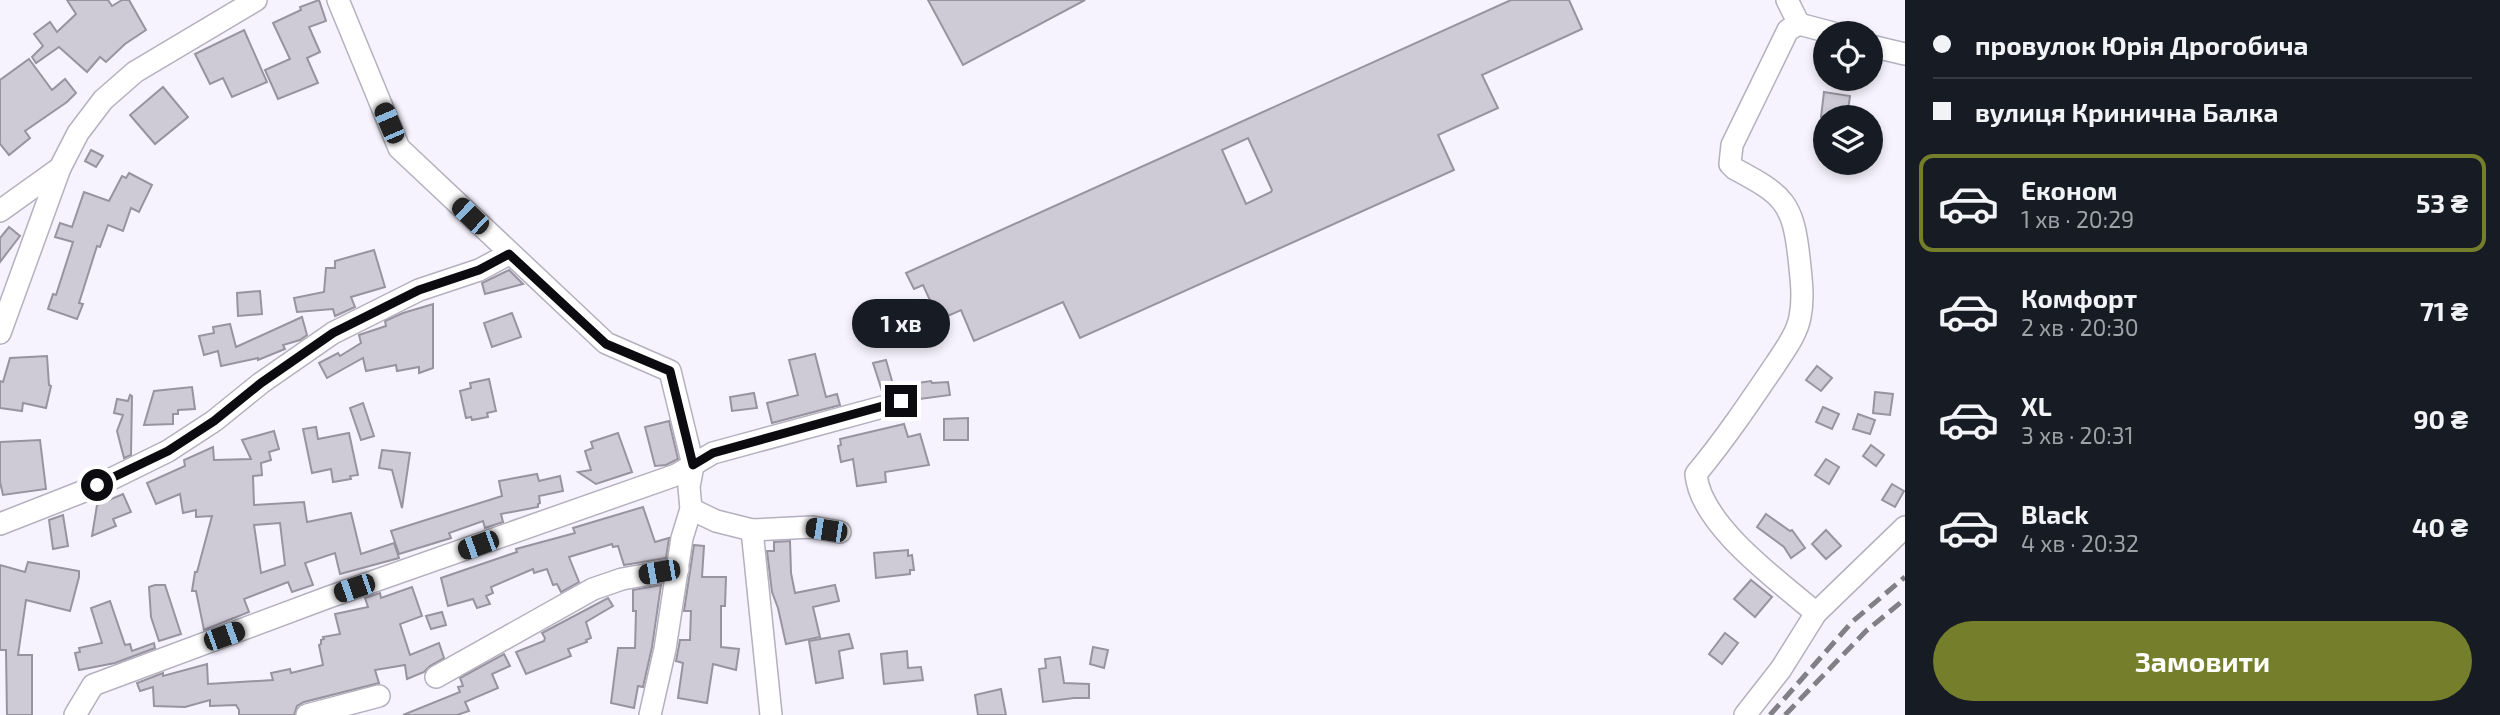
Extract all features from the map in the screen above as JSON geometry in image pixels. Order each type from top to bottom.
[{"type":"street","points":[[0,333],[7,286],[78,133],[103,100],[135,72],[256,0]]},
{"type":"street","points":[[338,0],[400,148],[606,344],[670,371],[693,465],[689,488],[691,509],[682,538],[665,649],[649,715]]},
{"type":"street","points":[[1787,0],[1799,24]]},
{"type":"street","points":[[1813,28],[1799,24],[1788,30],[1732,145],[1730,164],[1776,194],[1791,212],[1802,289],[1800,319],[1787,345],[1739,419],[1696,474],[1697,487],[1705,503],[1733,541],[1816,613]]},
{"type":"street","points":[[1883,49],[1905,54]]},
{"type":"street","points":[[0,211],[60,168]]},
{"type":"street","points":[[0,524],[97,485],[168,451],[214,421],[261,383],[333,333],[419,290],[479,270],[509,254]]},
{"type":"street","points":[[75,715],[93,685],[329,597],[676,475],[713,453],[901,401]]},
{"type":"street","points":[[691,509],[716,521],[752,530],[812,527],[840,532]]},
{"type":"street","points":[[1745,715],[1781,669],[1816,613],[1905,527]]},
{"type":"street","points":[[752,530],[771,715]]},
{"type":"street","points":[[436,677],[593,589],[622,579],[678,569]]},
{"type":"street","points":[[307,715],[379,696]]},
{"type":"building","points":[[67,0],[108,0],[112,6],[122,0],[129,0],[146,30],[125,44],[106,62],[100,57],[87,72],[59,47],[36,63],[32,57],[43,46],[34,34],[50,22],[57,32],[76,14]]},
{"type":"building","points":[[319,0],[326,21],[309,27],[320,52],[307,58],[318,83],[278,99],[265,70],[290,59],[273,23],[301,10],[300,7]]},
{"type":"building","points":[[928,0],[1085,0],[963,65]]},
{"type":"building","points":[[1511,0],[1569,0],[1582,29],[1482,75],[1498,108],[1438,135],[1454,170],[1080,338],[1063,302],[974,341],[961,310],[939,320],[923,285],[914,289],[906,273]],"holes":[[[1248,138],[1272,190],[1246,204],[1222,150]]]},
{"type":"building","points":[[244,30],[267,82],[232,97],[223,78],[210,84],[195,54]]},
{"type":"building","points":[[29,59],[52,90],[65,79],[76,93],[25,131],[30,138],[9,155],[0,144],[0,80]]},
{"type":"building","points":[[163,87],[188,117],[155,144],[130,115]]},
{"type":"building","points":[[1824,92],[1850,96],[1849,105],[1822,105]]},
{"type":"building","points":[[91,150],[103,156],[96,167],[85,161]]},
{"type":"building","points":[[129,173],[152,185],[139,212],[131,208],[123,231],[108,225],[100,247],[97,246],[79,303],[83,304],[77,319],[48,309],[53,294],[56,295],[73,242],[55,237],[60,223],[72,227],[84,192],[109,201],[122,176],[126,178]]},
{"type":"building","points":[[9,227],[20,236],[0,262],[0,238]]},
{"type":"building","points":[[374,250],[385,287],[351,297],[355,307],[335,316],[333,309],[297,312],[294,298],[324,292],[326,268],[335,268],[335,261]]},
{"type":"building","points":[[509,270],[523,284],[485,294],[482,283]]},
{"type":"building","points":[[260,291],[262,314],[238,316],[237,293]]},
{"type":"building","points":[[433,304],[433,368],[419,373],[419,367],[397,371],[396,365],[366,371],[363,358],[327,378],[319,363],[338,353],[340,356],[361,343],[359,335],[386,326],[385,321],[403,313]]},
{"type":"building","points":[[512,313],[521,337],[492,347],[484,323]]},
{"type":"building","points":[[302,317],[307,335],[283,345],[285,349],[258,360],[221,366],[218,351],[204,355],[199,336],[214,333],[213,327],[230,324],[236,347]]},
{"type":"building","points":[[815,354],[826,397],[837,394],[840,405],[772,423],[767,403],[798,395],[789,360]]},
{"type":"building","points":[[47,356],[51,386],[46,408],[23,403],[22,411],[0,408],[0,381],[3,382],[10,358]]},
{"type":"building","points":[[886,360],[894,388],[882,391],[873,363]]},
{"type":"building","points":[[1817,366],[1832,378],[1821,391],[1806,380]]},
{"type":"building","points":[[489,379],[496,411],[487,413],[488,417],[472,420],[471,417],[466,418],[460,391],[471,388],[470,383]]},
{"type":"building","points":[[948,382],[950,395],[920,399],[917,383]]},
{"type":"building","points":[[192,387],[195,409],[178,410],[178,414],[173,414],[173,424],[144,425],[154,391]]},
{"type":"building","points":[[1875,392],[1893,394],[1890,415],[1873,413]]},
{"type":"building","points":[[754,393],[757,408],[732,411],[730,397]]},
{"type":"building","points":[[130,395],[131,455],[124,458],[117,431],[123,415],[114,413],[117,399],[128,401]]},
{"type":"building","points":[[363,403],[374,436],[361,440],[350,408]]},
{"type":"building","points":[[1823,407],[1839,414],[1832,429],[1816,422]]},
{"type":"building","points":[[1858,414],[1875,420],[1870,434],[1853,429]]},
{"type":"building","points":[[968,418],[968,440],[944,440],[944,419]]},
{"type":"building","points":[[669,421],[678,459],[666,465],[655,466],[645,427]]},
{"type":"building","points":[[904,424],[908,437],[920,434],[929,465],[885,472],[886,482],[857,486],[853,459],[841,462],[838,446],[841,445],[840,439]]},
{"type":"building","points":[[316,427],[318,439],[349,433],[358,475],[333,482],[331,469],[312,473],[303,429]]},
{"type":"building","points":[[274,431],[279,449],[269,452],[271,460],[261,463],[262,475],[253,476],[254,505],[304,502],[307,522],[351,513],[361,554],[394,543],[399,558],[340,574],[335,553],[305,563],[313,585],[292,592],[288,582],[244,599],[249,612],[204,630],[196,591],[192,591],[212,516],[196,517],[196,510],[183,513],[180,494],[156,504],[147,483],[185,466],[184,460],[213,447],[214,460],[251,459],[242,440]],"holes":[[[280,523],[285,565],[261,573],[254,525]]]},
{"type":"building","points":[[618,433],[632,472],[596,484],[578,472],[591,470],[585,451],[593,448],[591,442]]},
{"type":"building","points":[[40,440],[46,489],[3,495],[0,482],[0,442]]},
{"type":"building","points":[[1871,445],[1884,455],[1876,466],[1863,456]]},
{"type":"building","points":[[382,450],[410,453],[402,508],[392,470],[379,468]]},
{"type":"building","points":[[1826,459],[1839,467],[1829,484],[1815,475]]},
{"type":"building","points":[[537,474],[539,481],[560,476],[563,491],[539,496],[538,507],[501,514],[503,522],[485,528],[483,521],[449,533],[451,538],[399,554],[391,531],[502,496],[499,481]]},
{"type":"building","points":[[1892,484],[1904,491],[1895,507],[1882,500]]},
{"type":"building","points":[[123,494],[131,512],[113,519],[116,526],[92,536],[97,505]]},
{"type":"building","points":[[643,507],[655,542],[669,538],[666,558],[624,565],[618,546],[613,547],[612,544],[569,557],[579,582],[561,592],[557,584],[553,585],[547,569],[534,573],[533,569],[491,587],[493,593],[486,596],[490,604],[477,608],[473,599],[448,606],[441,578],[517,552],[516,549],[575,533],[573,528]]},
{"type":"building","points":[[1766,514],[1792,530],[1805,548],[1791,558],[1784,547],[1757,527]]},
{"type":"building","points":[[63,515],[68,546],[53,549],[49,520]]},
{"type":"building","points":[[1826,530],[1841,546],[1826,559],[1812,544]]},
{"type":"building","points":[[790,541],[795,593],[835,585],[839,601],[813,607],[820,637],[786,644],[772,592],[767,551],[774,551],[774,542]]},
{"type":"building","points":[[694,545],[704,546],[702,577],[726,577],[725,606],[721,606],[721,647],[739,649],[736,670],[713,664],[707,703],[678,698],[683,663],[676,661],[680,640],[690,640],[691,611],[684,611]]},
{"type":"building","points":[[908,550],[908,556],[912,555],[914,570],[910,570],[910,574],[876,578],[874,553]]},
{"type":"building","points":[[28,562],[79,571],[79,577],[70,611],[26,600],[18,655],[32,655],[32,715],[7,715],[6,650],[0,650],[0,565],[25,572]]},
{"type":"building","points":[[1751,580],[1772,597],[1755,617],[1734,599]]},
{"type":"building","points":[[165,585],[181,634],[159,641],[151,617],[149,587]]},
{"type":"building","points":[[661,585],[643,687],[638,686],[634,708],[611,703],[618,648],[635,648],[636,611],[633,611],[633,590]]},
{"type":"building","points":[[412,587],[422,616],[400,624],[410,655],[439,643],[444,658],[424,672],[407,679],[405,665],[375,670],[379,683],[304,702],[297,706],[294,715],[239,715],[236,705],[210,706],[210,700],[185,707],[154,706],[153,687],[140,691],[137,683],[163,673],[163,676],[207,664],[208,684],[273,680],[271,673],[290,669],[291,673],[323,665],[319,645],[321,640],[323,637],[340,634],[335,614],[368,607],[365,598],[380,593],[381,598]]},
{"type":"building","points":[[608,598],[613,606],[586,622],[591,638],[586,640],[587,642],[568,649],[571,656],[526,674],[516,652],[544,641],[542,633]]},
{"type":"building","points":[[110,601],[125,645],[130,644],[132,651],[154,643],[155,648],[115,663],[79,670],[75,653],[80,652],[79,648],[102,643],[91,608]]},
{"type":"building","points":[[442,612],[446,625],[431,629],[426,616]]},
{"type":"building","points":[[1725,633],[1738,643],[1722,664],[1709,654]]},
{"type":"building","points":[[849,634],[853,648],[839,651],[843,678],[816,683],[809,641]]},
{"type":"building","points":[[1093,647],[1108,650],[1104,668],[1090,664]]},
{"type":"building","points":[[907,651],[908,668],[921,667],[923,680],[884,684],[881,654]]},
{"type":"building","points":[[504,654],[510,666],[492,674],[498,688],[465,702],[469,711],[457,715],[403,715],[460,692],[458,687],[463,686],[460,678]]},
{"type":"building","points":[[1060,657],[1064,683],[1089,684],[1089,698],[1043,702],[1039,669],[1046,668],[1045,659]]},
{"type":"building","points":[[1001,689],[1006,715],[978,715],[975,695]]},
{"type":"railway","points":[[1770,715],[1852,622],[1905,577]]},
{"type":"railway","points":[[1785,715],[1866,631],[1905,599]]},
{"type":"route","points":[[97,485],[168,451],[214,421],[261,383],[333,333],[419,290],[479,270],[509,254],[606,344],[670,371],[693,465],[713,453],[901,401]]}]
